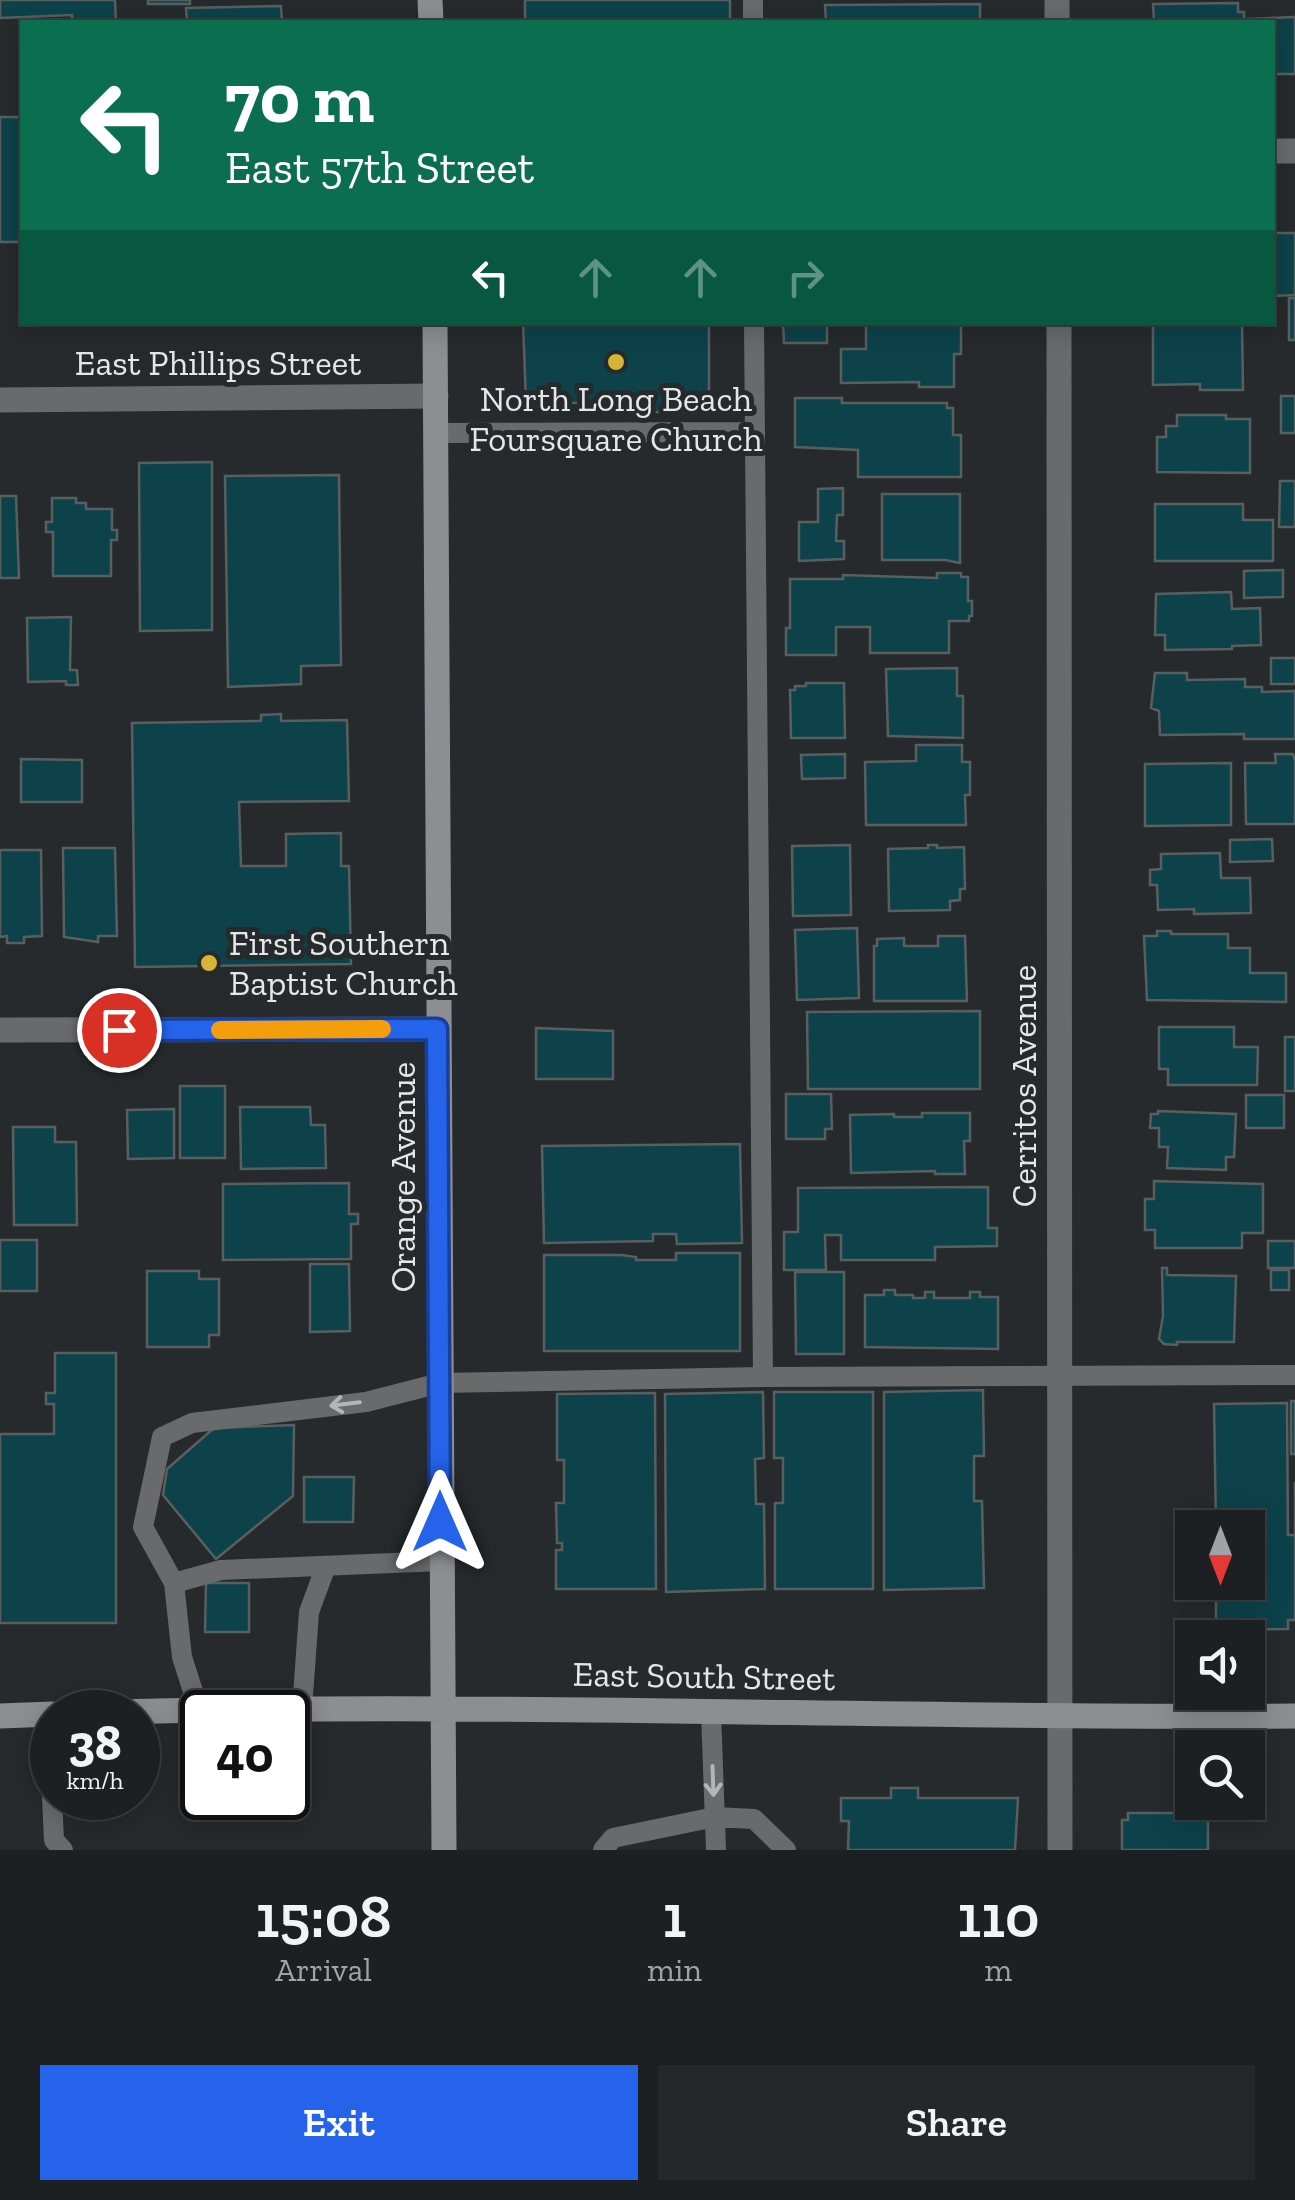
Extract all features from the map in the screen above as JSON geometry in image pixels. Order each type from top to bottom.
[{"type":"street","name":"Orange Avenue","points":[[435,325],[444,1850]]},
{"type":"street","name":"Cerritos Avenue","points":[[1059,325],[1060,1850]]},
{"type":"street","name":"East Phillips Street","points":[[0,400],[436,396]]},
{"type":"street","points":[[0,1030],[437,1029]]},
{"type":"street","name":"East South Street","points":[[310,1708],[1295,1716]]},
{"type":"street","points":[[0,1716],[30,1715]]},
{"type":"lane","points":[[754,325],[763,1377]]},
{"type":"lane","points":[[436,434],[754,432]]},
{"type":"lane","points":[[193,1690],[182,1657],[174,1583],[142,1528],[162,1437],[192,1422],[366,1402],[440,1383],[1295,1375]]},
{"type":"lane","points":[[174,1583],[221,1570],[441,1561]]},
{"type":"lane","points":[[303,1690],[309,1612],[326,1566]]},
{"type":"lane","points":[[711,1712],[716,1850]]},
{"type":"lane","points":[[603,1850],[612,1838],[715,1817],[754,1819],[786,1850]]},
{"type":"lane","points":[[53,1820],[54,1840],[63,1850]]},
{"type":"building","points":[[0,0],[115,0],[116,20],[72,20],[72,15],[0,18]]},
{"type":"building","points":[[148,0],[190,0],[190,4],[148,4]]},
{"type":"building","points":[[525,0],[730,0],[730,20],[525,20]]},
{"type":"building","points":[[1238,3],[1238,12],[1244,12],[1244,19],[1295,17],[1295,74],[1275,74],[1275,20],[1154,20],[1153,4]]},
{"type":"building","points":[[980,4],[980,20],[826,20],[825,5]]},
{"type":"building","points":[[281,6],[282,20],[187,20],[186,8]]},
{"type":"building","points":[[0,117],[20,117],[20,242],[0,242]]},
{"type":"building","points":[[1275,233],[1295,233],[1295,295],[1275,296]]},
{"type":"building","points":[[1289,298],[1295,298],[1295,340],[1289,340]]},
{"type":"building","name":"North Long Beach Foursquare Church","points":[[523,325],[709,325],[709,402],[704,402],[704,412],[644,412],[644,403],[526,403]]},
{"type":"building","points":[[783,325],[827,325],[827,343],[784,343]]},
{"type":"building","points":[[866,325],[961,325],[961,354],[954,354],[954,387],[919,387],[919,382],[841,383],[841,349],[866,349]]},
{"type":"building","points":[[1153,325],[1242,325],[1243,390],[1200,390],[1200,384],[1153,385]]},
{"type":"building","points":[[1281,396],[1295,396],[1295,433],[1281,433]]},
{"type":"building","points":[[795,398],[842,398],[842,403],[947,403],[947,408],[953,408],[953,435],[961,435],[961,477],[858,477],[858,450],[795,447]]},
{"type":"building","points":[[1177,415],[1250,419],[1250,473],[1157,472],[1157,437],[1166,437],[1166,426],[1177,426]]},
{"type":"building","points":[[212,462],[212,630],[140,631],[139,463]]},
{"type":"building","points":[[339,475],[341,665],[301,666],[301,684],[228,687],[225,476]]},
{"type":"building","points":[[1280,481],[1295,481],[1295,527],[1279,527]]},
{"type":"building","points":[[843,488],[843,515],[837,515],[836,541],[844,541],[844,559],[799,561],[799,522],[818,522],[818,489]]},
{"type":"building","points":[[882,494],[960,494],[960,563],[882,560]]},
{"type":"building","points":[[0,496],[16,496],[19,578],[0,578]]},
{"type":"building","points":[[52,498],[76,498],[76,503],[86,503],[86,509],[112,509],[112,530],[117,530],[117,540],[111,540],[111,576],[53,576],[53,532],[46,532],[46,522],[52,522]]},
{"type":"building","points":[[1155,504],[1243,504],[1243,520],[1273,520],[1273,561],[1155,561]]},
{"type":"building","points":[[1283,570],[1283,597],[1244,598],[1244,571]]},
{"type":"building","points":[[937,573],[961,573],[961,577],[968,577],[968,601],[972,601],[969,621],[949,621],[949,653],[870,653],[870,627],[836,627],[836,655],[786,655],[790,579],[843,579],[843,575],[937,578]]},
{"type":"building","points":[[1231,592],[1232,609],[1260,608],[1261,645],[1165,650],[1165,635],[1155,635],[1156,594]]},
{"type":"building","points":[[71,617],[70,670],[77,670],[78,685],[66,685],[66,681],[28,682],[27,618]]},
{"type":"building","points":[[1271,658],[1295,658],[1295,684],[1271,684]]},
{"type":"building","points":[[957,668],[957,696],[963,696],[963,738],[888,736],[886,669]]},
{"type":"building","points":[[1155,673],[1187,673],[1187,680],[1245,679],[1245,687],[1262,687],[1262,692],[1295,691],[1295,739],[1244,739],[1244,734],[1160,735],[1159,711],[1151,708]]},
{"type":"building","points":[[806,683],[844,683],[845,738],[791,738],[790,690]]},
{"type":"building","points":[[281,714],[281,721],[347,720],[349,801],[239,802],[241,866],[286,866],[286,834],[341,833],[341,866],[349,866],[351,964],[135,967],[132,723],[261,721],[261,715]]},
{"type":"building","points":[[916,745],[962,745],[962,762],[970,762],[966,825],[866,825],[865,762],[916,761]]},
{"type":"building","points":[[845,754],[845,778],[802,779],[801,755]]},
{"type":"building","points":[[1275,754],[1293,754],[1295,761],[1295,824],[1246,824],[1245,763],[1276,763]]},
{"type":"building","points":[[21,759],[82,760],[82,802],[21,802]]},
{"type":"building","points":[[1231,763],[1231,825],[1145,826],[1145,764]]},
{"type":"building","points":[[1272,839],[1273,861],[1230,862],[1230,840]]},
{"type":"building","points":[[850,845],[851,915],[793,916],[792,846]]},
{"type":"building","points":[[964,847],[965,889],[960,889],[960,900],[950,901],[950,910],[889,911],[888,849]]},
{"type":"building","points":[[63,848],[115,848],[117,936],[98,936],[98,942],[64,937]]},
{"type":"building","points":[[0,850],[41,850],[42,936],[24,937],[24,943],[7,943],[7,936],[0,937]]},
{"type":"building","points":[[1220,853],[1221,878],[1250,878],[1251,913],[1158,910],[1157,885],[1150,885],[1150,870],[1161,869],[1161,854]]},
{"type":"building","points":[[857,928],[859,998],[797,1000],[795,930]]},
{"type":"building","points":[[1157,931],[1228,934],[1228,948],[1250,948],[1250,973],[1286,973],[1286,1002],[1147,1000],[1144,936],[1157,936]]},
{"type":"building","points":[[938,936],[965,936],[967,1001],[874,1001],[877,939],[904,938],[904,946],[938,946]]},
{"type":"building","points":[[980,1011],[980,1089],[808,1089],[807,1012]]},
{"type":"building","points":[[1159,1027],[1234,1027],[1234,1047],[1258,1047],[1257,1085],[1168,1085],[1168,1069],[1159,1069]]},
{"type":"building","points":[[536,1028],[613,1031],[613,1079],[536,1079]]},
{"type":"building","points":[[1285,1037],[1295,1037],[1295,1091],[1285,1091]]},
{"type":"building","points":[[180,1086],[225,1086],[225,1158],[180,1158]]},
{"type":"building","points":[[786,1094],[831,1094],[832,1129],[825,1129],[825,1139],[786,1139]]},
{"type":"building","points":[[1246,1095],[1284,1095],[1284,1128],[1246,1128]]},
{"type":"building","points":[[240,1107],[310,1107],[311,1125],[325,1125],[326,1168],[241,1169]]},
{"type":"building","points":[[174,1109],[174,1158],[128,1159],[127,1110]]},
{"type":"building","points":[[922,1113],[970,1113],[970,1141],[964,1141],[965,1174],[851,1173],[850,1115],[922,1117]]},
{"type":"building","points":[[1151,1114],[1236,1114],[1234,1157],[1226,1157],[1226,1170],[1167,1168],[1168,1147],[1159,1147],[1159,1128],[1150,1128]]},
{"type":"building","points":[[13,1127],[55,1127],[55,1142],[76,1142],[77,1225],[14,1225]]},
{"type":"building","points":[[740,1144],[742,1243],[677,1244],[676,1234],[653,1234],[653,1241],[544,1243],[542,1146]]},
{"type":"building","points":[[1154,1181],[1263,1184],[1263,1233],[1242,1233],[1242,1248],[1155,1248],[1155,1230],[1145,1230],[1145,1199],[1154,1199]]},
{"type":"building","points":[[349,1183],[349,1214],[358,1214],[358,1224],[351,1224],[351,1259],[223,1260],[223,1184]]},
{"type":"building","points":[[988,1187],[988,1228],[997,1228],[997,1246],[935,1247],[935,1260],[841,1260],[841,1235],[825,1235],[826,1270],[784,1270],[784,1232],[798,1232],[798,1188]]},
{"type":"building","points":[[0,1240],[37,1240],[37,1291],[0,1291]]},
{"type":"building","points":[[1268,1241],[1295,1241],[1295,1268],[1268,1268]]},
{"type":"building","points":[[676,1253],[740,1253],[740,1351],[544,1351],[544,1255],[676,1260]]},
{"type":"building","points":[[310,1264],[349,1264],[350,1331],[310,1332]]},
{"type":"building","points":[[1162,1268],[1167,1268],[1167,1275],[1236,1276],[1234,1342],[1177,1345],[1164,1344],[1159,1339],[1163,1316]]},
{"type":"building","points":[[1271,1270],[1289,1270],[1289,1290],[1271,1290]]},
{"type":"building","points":[[147,1271],[199,1271],[199,1279],[219,1279],[219,1335],[209,1335],[209,1347],[147,1347]]},
{"type":"building","points":[[795,1272],[844,1272],[844,1354],[796,1354]]},
{"type":"building","points":[[884,1290],[913,1298],[925,1298],[925,1292],[934,1292],[934,1298],[970,1298],[970,1292],[980,1292],[980,1297],[998,1297],[998,1349],[865,1347],[865,1295],[884,1295]]},
{"type":"building","points":[[55,1353],[116,1353],[116,1623],[0,1623],[0,1434],[54,1434],[54,1404],[46,1404],[46,1393],[55,1393]]},
{"type":"building","points":[[983,1390],[984,1456],[974,1456],[974,1501],[982,1501],[984,1588],[884,1590],[884,1392]]},
{"type":"building","points":[[763,1392],[764,1458],[755,1459],[756,1504],[764,1504],[765,1589],[666,1592],[665,1394]]},
{"type":"building","points":[[774,1392],[873,1392],[873,1589],[775,1589],[775,1503],[783,1503],[783,1458],[774,1458]]},
{"type":"building","points":[[655,1393],[656,1589],[556,1589],[556,1550],[562,1550],[562,1543],[557,1543],[556,1503],[564,1503],[564,1460],[557,1460],[557,1394]]},
{"type":"building","points":[[1291,1401],[1295,1401],[1295,1454],[1291,1454]]},
{"type":"building","points":[[1287,1403],[1288,1535],[1295,1535],[1295,1620],[1288,1620],[1288,1629],[1265,1629],[1265,1620],[1216,1620],[1216,1600],[1265,1600],[1265,1510],[1216,1510],[1214,1404]]},
{"type":"building","points":[[294,1425],[293,1496],[216,1559],[163,1495],[167,1469],[214,1428]]},
{"type":"building","points":[[304,1477],[354,1477],[353,1522],[304,1522]]},
{"type":"building","points":[[206,1583],[249,1583],[249,1632],[205,1632]]},
{"type":"building","points":[[891,1788],[918,1788],[918,1798],[1018,1798],[1015,1850],[848,1850],[849,1821],[841,1821],[841,1798],[891,1798]]},
{"type":"building","points":[[1128,1813],[1175,1813],[1175,1820],[1208,1820],[1208,1850],[1122,1850],[1122,1820],[1128,1820]]},
{"type":"slow traffic","points":[[220,1030],[382,1029]]},
{"type":"place","name":"North Long Beach Foursquare Church","points":[[616,362]]},
{"type":"place","name":"First Southern Baptist Church","points":[[209,963]]},
{"type":"route","points":[[119,1030],[437,1029],[440,1522]]}]
